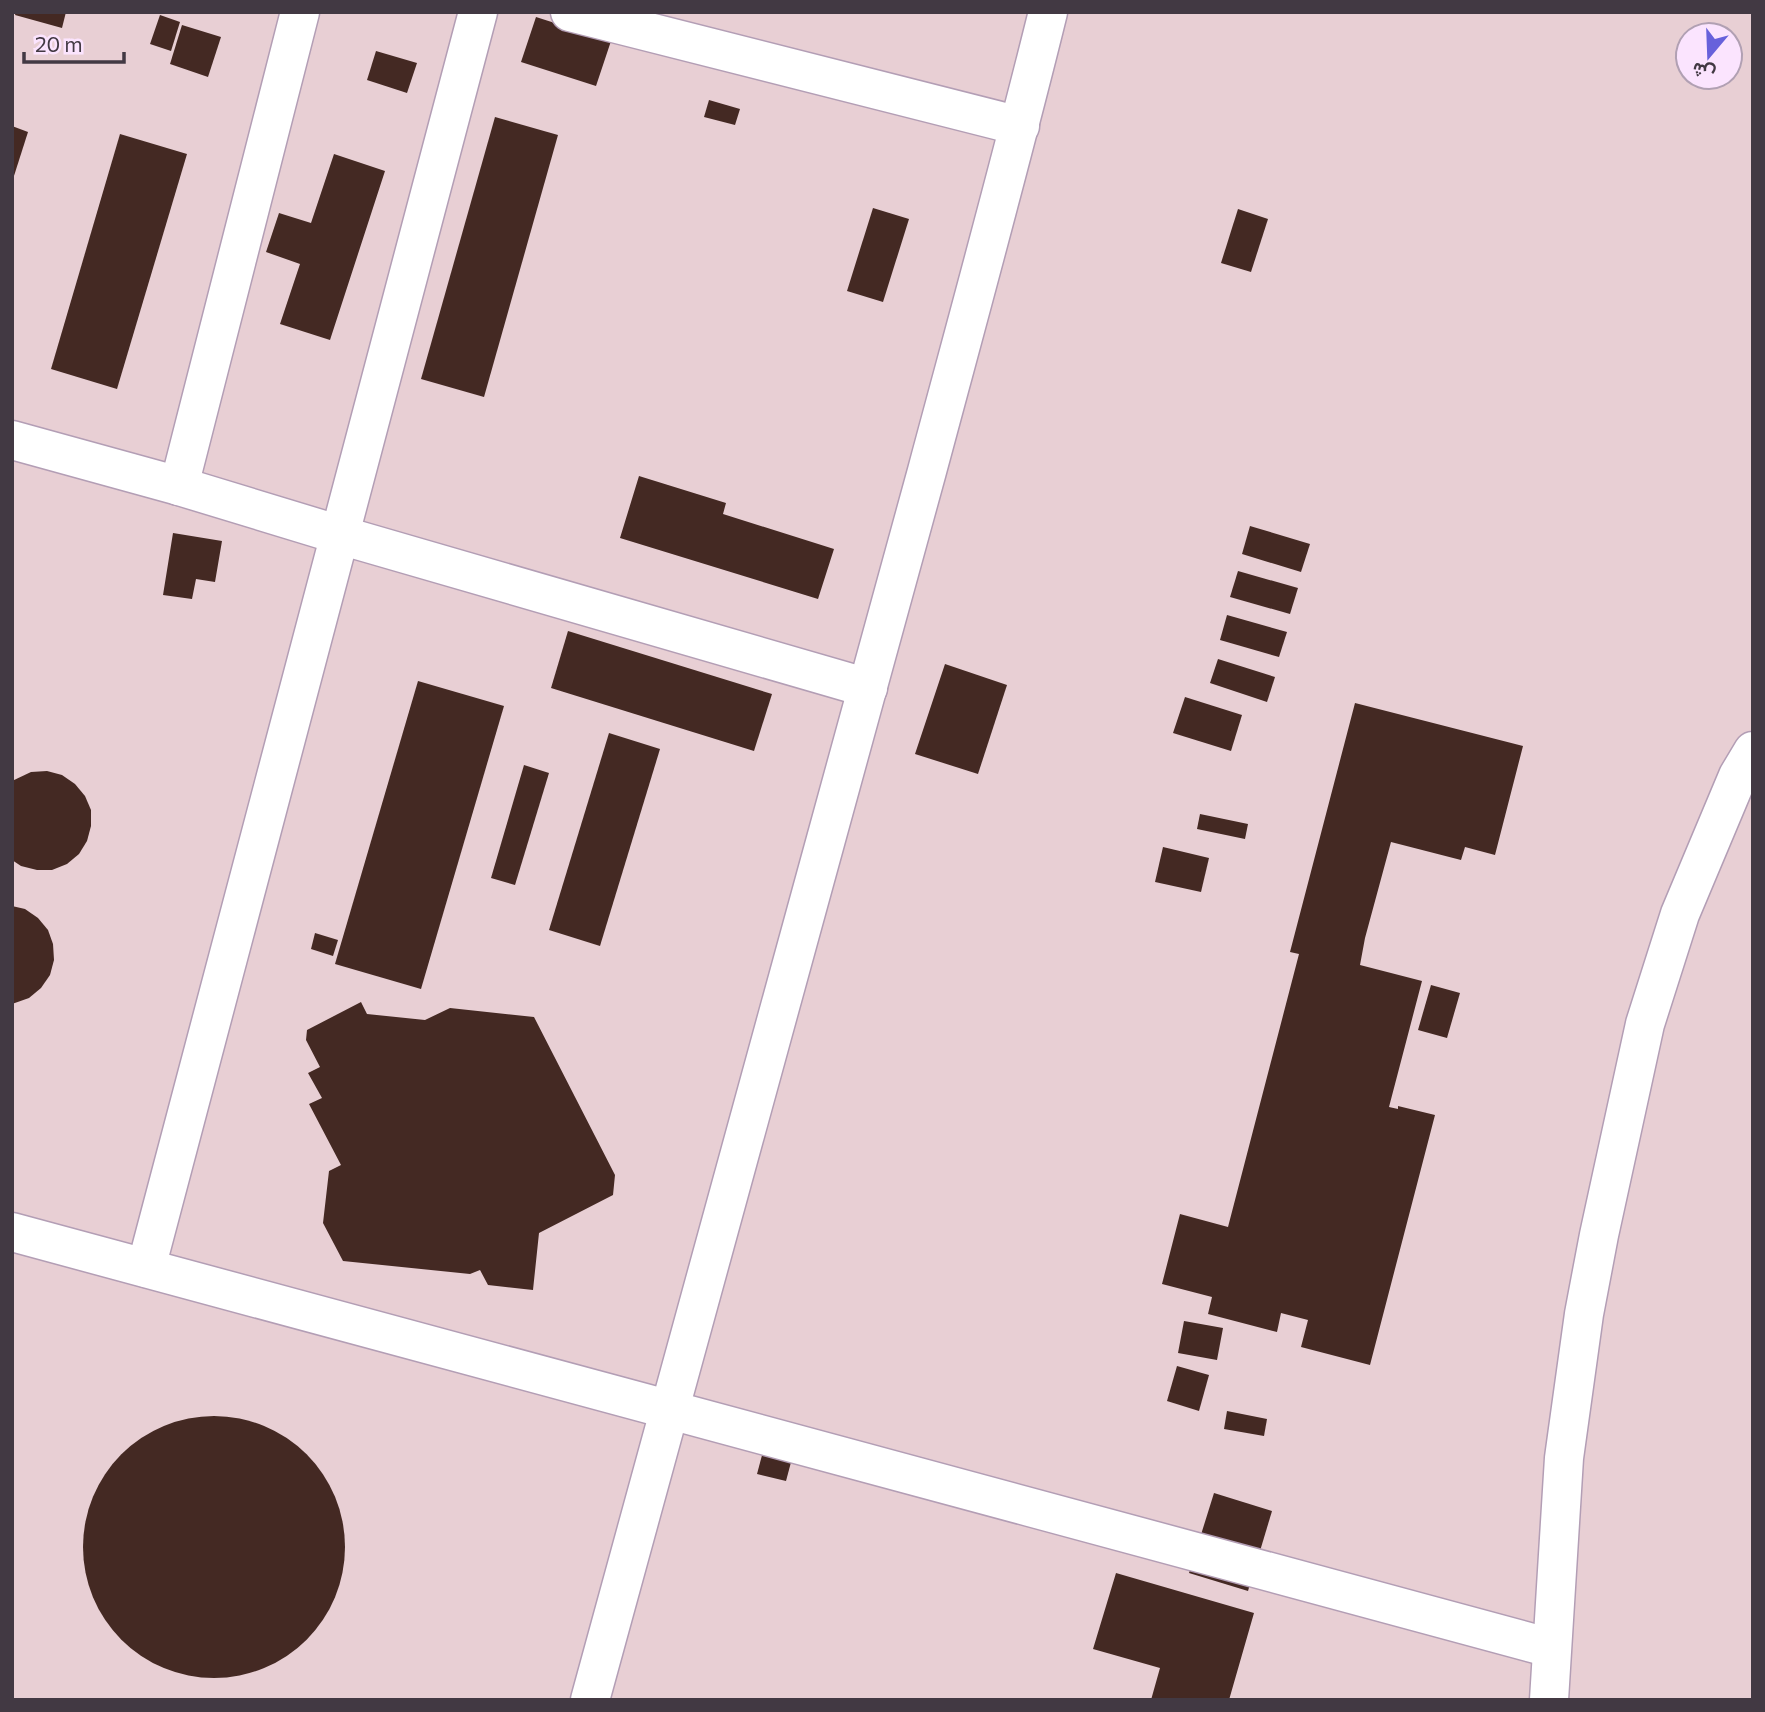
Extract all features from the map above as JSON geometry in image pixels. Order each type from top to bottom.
[{"type":"lane","points":[[179,486],[300,12]]},
{"type":"lane","points":[[146,1268],[478,12]]},
{"type":"lane","points":[[570,12],[1020,126]]},
{"type":"lane","points":[[590,1700],[667,1408],[868,688],[1020,126],[1048,12]]},
{"type":"lane","points":[[12,440],[179,486],[868,688]]},
{"type":"lane","points":[[1549,1700],[1564,1458],[1584,1314],[1642,1037],[1680,914],[1738,776],[1753,751]]},
{"type":"lane","points":[[12,1232],[1551,1648]]},
{"type":"shaded area","points":[[12,12],[1753,12],[1753,1700],[12,1700]]},
{"type":"building","points":[[16,12],[66,12],[62,28],[15,15]]},
{"type":"building","points":[[160,15],[180,22],[171,51],[150,44]]},
{"type":"building","points":[[536,17],[611,41],[596,86],[521,62]]},
{"type":"building","points":[[182,25],[221,37],[208,77],[170,64]]},
{"type":"building","points":[[376,51],[417,63],[407,93],[367,80]]},
{"type":"building","points":[[709,100],[740,109],[735,125],[704,117]]},
{"type":"building","points":[[495,117],[558,135],[484,397],[421,379]]},
{"type":"building","points":[[12,126],[28,132],[13,179],[12,179]]},
{"type":"building","points":[[120,134],[187,154],[117,389],[51,369]]},
{"type":"building","points":[[334,154],[385,171],[330,340],[280,324],[300,264],[266,252],[279,213],[311,223]]},
{"type":"building","points":[[873,208],[909,219],[883,302],[847,291]]},
{"type":"building","points":[[1238,209],[1268,219],[1251,272],[1221,263]]},
{"type":"building","points":[[639,476],[726,503],[723,514],[834,549],[818,599],[620,538]]},
{"type":"building","points":[[1250,526],[1310,544],[1301,572],[1242,554]]},
{"type":"building","points":[[173,533],[222,541],[215,582],[196,579],[192,599],[163,595]]},
{"type":"building","points":[[1238,571],[1298,588],[1290,614],[1230,597]]},
{"type":"building","points":[[1227,615],[1287,632],[1279,657],[1220,640]]},
{"type":"building","points":[[568,631],[772,694],[754,751],[551,688]]},
{"type":"building","points":[[1218,659],[1275,677],[1267,702],[1210,683]]},
{"type":"building","points":[[945,664],[1007,685],[978,774],[915,754]]},
{"type":"building","points":[[418,681],[504,706],[421,989],[335,964]]},
{"type":"building","points":[[1185,697],[1242,715],[1231,751],[1173,733]]},
{"type":"building","points":[[1355,703],[1523,746],[1495,855],[1465,847],[1461,860],[1391,842],[1365,938],[1360,965],[1422,981],[1389,1107],[1398,1109],[1398,1106],[1435,1115],[1370,1365],[1301,1347],[1308,1320],[1281,1313],[1277,1332],[1208,1314],[1212,1297],[1162,1284],[1180,1214],[1228,1227],[1299,954],[1290,952]]},
{"type":"building","points":[[609,733],[660,749],[600,946],[549,930]]},
{"type":"building","points":[[524,765],[549,773],[515,885],[491,878]]},
{"type":"building","points":[[47,771],[62,775],[75,784],[85,796],[91,810],[91,826],[87,841],[79,854],[67,864],[52,870],[37,870],[21,866],[12,860],[12,781],[31,772]]},
{"type":"building","points":[[1200,814],[1248,824],[1245,839],[1197,829]]},
{"type":"building","points":[[1163,847],[1209,858],[1201,892],[1155,882]]},
{"type":"building","points":[[12,906],[25,909],[38,918],[48,930],[53,944],[54,960],[50,975],[41,988],[29,998],[12,1004]]},
{"type":"building","points":[[315,933],[338,940],[333,956],[311,949]]},
{"type":"building","points":[[1431,985],[1460,993],[1447,1038],[1418,1030]]},
{"type":"building","points":[[361,1002],[367,1014],[425,1020],[450,1008],[534,1017],[615,1175],[613,1195],[539,1233],[533,1290],[488,1285],[480,1270],[470,1274],[343,1261],[323,1223],[329,1171],[341,1165],[309,1104],[322,1098],[308,1073],[320,1067],[306,1040],[307,1030]]},
{"type":"building","points":[[1184,1321],[1223,1328],[1217,1360],[1178,1353]]},
{"type":"building","points":[[1177,1366],[1209,1375],[1199,1411],[1167,1401]]},
{"type":"building","points":[[1227,1411],[1267,1419],[1264,1436],[1224,1429]]},
{"type":"building","points":[[214,1416],[264,1426],[287,1438],[315,1464],[335,1497],[345,1547],[335,1597],[323,1620],[297,1648],[264,1668],[214,1678],[164,1668],[141,1656],[113,1630],[93,1597],[83,1547],[93,1497],[105,1474],[131,1446],[164,1426]]},
{"type":"building","points":[[765,1444],[794,1451],[786,1481],[757,1474]]},
{"type":"building","points":[[1214,1493],[1272,1511],[1248,1591],[1189,1573]]},
{"type":"building","points":[[1116,1573],[1254,1613],[1229,1700],[1151,1700],[1160,1668],[1093,1649]]}]
